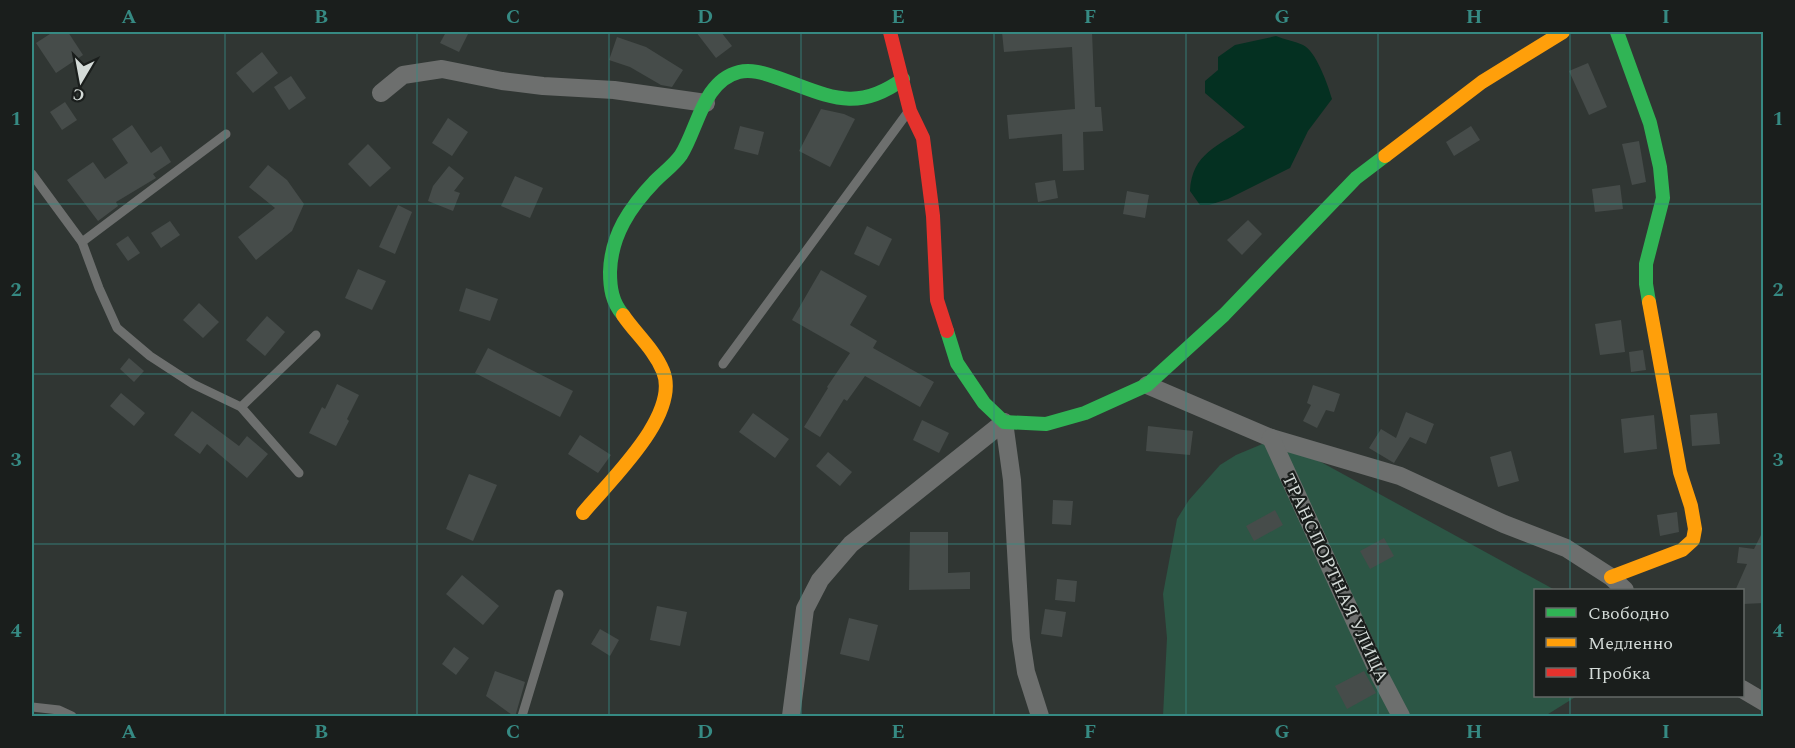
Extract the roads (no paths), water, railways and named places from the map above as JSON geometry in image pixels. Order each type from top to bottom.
[{"type":"street","points":[[890,32],[910,111],[923,138],[933,216],[937,300],[957,363],[984,404],[1004,422],[1046,424],[1085,413],[1147,385],[1224,315],[1356,178],[1482,82],[1563,32]]},
{"type":"street","points":[[1611,577],[1682,550],[1693,540],[1695,529],[1691,506],[1680,472],[1646,284],[1646,264],[1663,198],[1660,167],[1650,123],[1617,32]]},
{"type":"street","points":[[381,93],[403,75],[442,69],[543,86],[614,90],[706,103]]},
{"type":"street","points":[[584,513],[649,431],[661,411],[666,393],[666,375],[614,303],[611,278],[612,251],[619,229],[636,201],[678,158],[694,132],[717,84],[734,72],[752,70],[816,92],[866,99],[886,91],[903,79]]},
{"type":"street","points":[[1147,385],[1271,438],[1400,476],[1504,524],[1566,548],[1611,577],[1623,589]]},
{"type":"street","points":[[791,717],[805,609],[820,580],[851,544],[1004,422]]},
{"type":"street","points":[[1004,422],[1012,480],[1021,639],[1026,672],[1040,717]]},
{"type":"street","name":"ТРАНСПОРТНАЯ УЛИЦА","points":[[1271,438],[1401,717]]},
{"type":"street","points":[[1744,689],[1764,702]]},
{"type":"lane","points":[[723,364],[910,111]]},
{"type":"lane","points":[[82,242],[226,134]]},
{"type":"lane","points":[[32,174],[82,242],[117,328],[150,356],[193,384],[241,407],[298,473]]},
{"type":"lane","points":[[241,407],[316,335]]},
{"type":"lane","points":[[522,717],[559,594]]},
{"type":"lane","points":[[32,708],[59,710],[72,717]]}]
